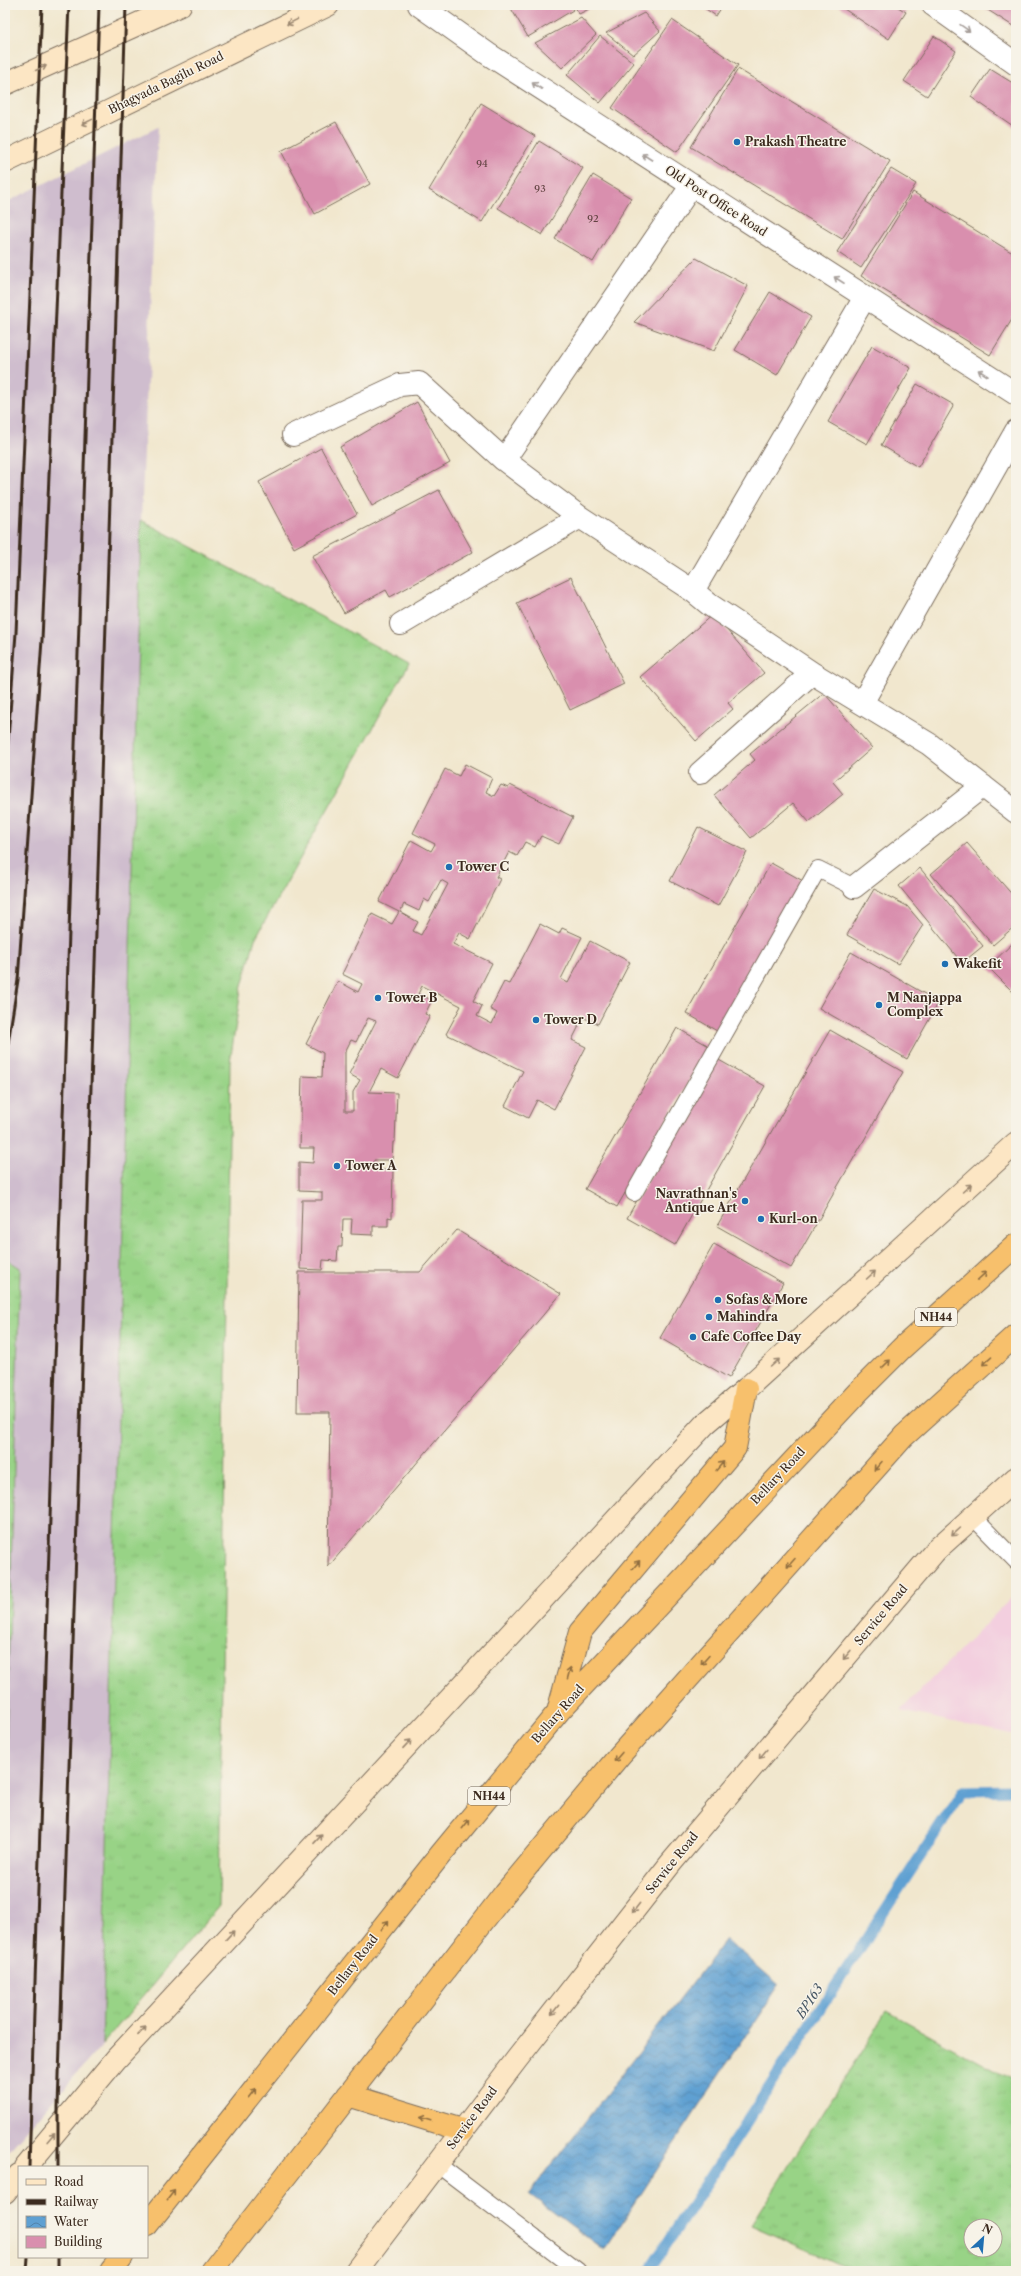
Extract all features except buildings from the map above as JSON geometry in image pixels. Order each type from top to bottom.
[{"type":"highway","name":"Bellary Road","points":[[148,2224],[441,1854],[559,1711],[858,1391],[1016,1245]]},
{"type":"highway","points":[[212,2271],[505,1893],[619,1756],[904,1436],[1016,1335]]},
{"type":"highway","points":[[559,1711],[580,1632],[735,1448],[746,1389]]},
{"type":"highway","points":[[348,2095],[462,2130]]},
{"type":"highway","points":[[111,2271],[121,2258]]},
{"type":"main road","points":[[5,84],[180,5]]},
{"type":"main road","name":"Bhagyada Bagilu Road","points":[[5,162],[328,5]]},
{"type":"main road","points":[[27,2166],[116,2059],[705,1424],[746,1389],[1016,1143]]},
{"type":"main road","name":"Service Road","points":[[356,2271],[462,2130],[671,1863],[936,1550],[973,1517],[1013,1486]]},
{"type":"main road","points":[[5,2192],[18,2176]]},
{"type":"street","name":"Old Post Office Road","points":[[419,5],[488,54],[1016,394]]},
{"type":"street","points":[[933,5],[1016,64]]},
{"type":"street","points":[[504,460],[692,186]]},
{"type":"street","points":[[693,591],[865,297]]},
{"type":"street","points":[[293,436],[400,385],[419,383],[504,460],[580,517],[693,591],[710,605],[812,673],[930,744],[1016,812]]},
{"type":"street","points":[[862,703],[1016,431]]},
{"type":"street","points":[[401,624],[580,517]]},
{"type":"street","points":[[700,773],[812,673]]},
{"type":"street","points":[[854,887],[983,786]]},
{"type":"lane","points":[[634,1193],[818,869],[854,887]]},
{"type":"lane","points":[[973,1517],[1016,1561]]},
{"type":"lane","points":[[437,2164],[578,2271]]},
{"type":"shaded area","points":[[158,127],[141,520],[102,2045],[5,2155],[5,1771],[20,1268],[5,1258],[5,203]]},
{"type":"shaded area","points":[[1016,1593],[1016,1735],[900,1711]]},
{"type":"green space","points":[[141,520],[409,664],[255,939],[241,990],[230,1062],[219,1906],[102,2045]]},
{"type":"green space","points":[[5,1258],[20,1268],[5,1771]]},
{"type":"green space","points":[[887,2011],[1016,2082],[1016,2271],[854,2271],[751,2225]]},
{"type":"water","points":[[726,1939],[779,1985],[604,2250],[529,2194]]},
{"type":"waterway","name":"BP163","points":[[649,2271],[963,1791],[1016,1790]]},
{"type":"railway","points":[[5,779],[16,633],[42,5]]},
{"type":"railway","points":[[5,1062],[18,980],[42,640],[69,5]]},
{"type":"railway","points":[[29,2166],[99,5]]},
{"type":"railway","points":[[58,2166],[58,2107],[126,5]]},
{"type":"railway","points":[[27,2271],[28,2258]]},
{"type":"railway","points":[[58,2258],[58,2271]]},
{"type":"place","name":"Prakash Theatre","points":[[737,142]]},
{"type":"place","name":"Tower C","points":[[449,867]]},
{"type":"place","name":"Wakefit","points":[[945,964]]},
{"type":"place","name":"Tower B","points":[[378,998]]},
{"type":"place","name":"M Nanjappa Complex","points":[[879,1005]]},
{"type":"place","name":"Tower D","points":[[536,1020]]},
{"type":"place","name":"Tower A","points":[[337,1166]]},
{"type":"place","name":"Navrathnan's Antique Art","points":[[745,1201]]},
{"type":"place","name":"Kurl-on","points":[[761,1219]]},
{"type":"place","name":"Sofas & More","points":[[718,1300]]},
{"type":"place","name":"Mahindra","points":[[709,1317]]},
{"type":"place","name":"Cafe Coffee Day","points":[[693,1337]]}]
